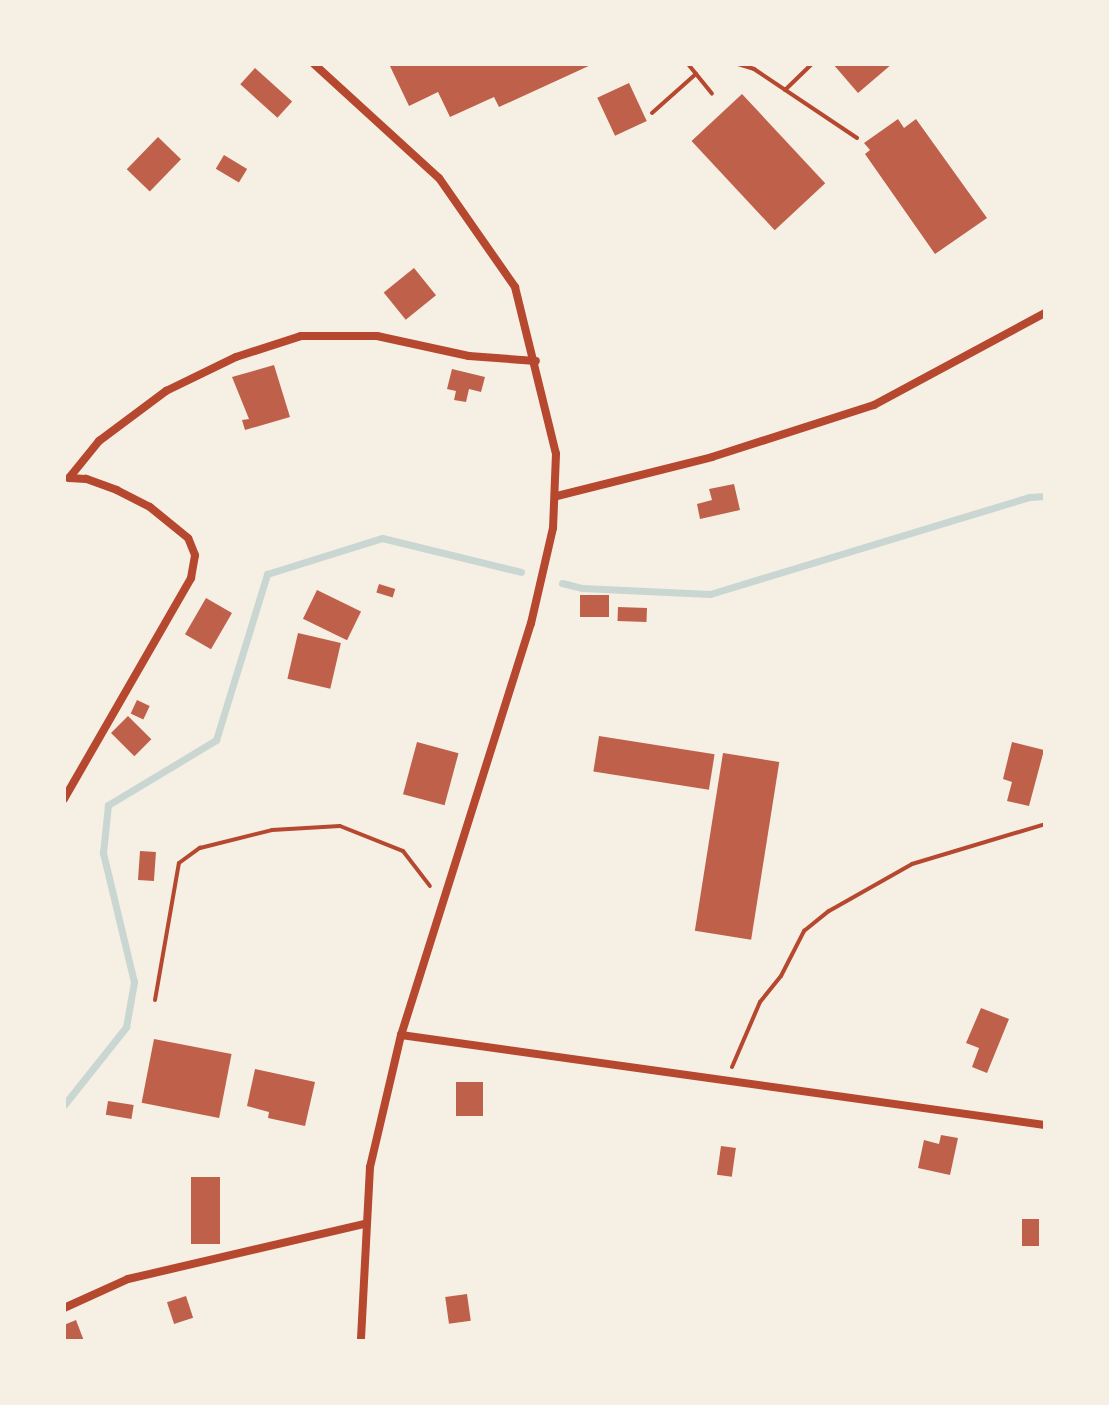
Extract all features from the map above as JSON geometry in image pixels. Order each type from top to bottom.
[{"type":"street","points":[[314,64],[439,178],[515,287],[536,361],[556,454],[557,496],[531,623],[401,1035],[370,1167],[361,1341]]},
{"type":"street","points":[[557,496],[726,453],[874,405],[1045,313]]},
{"type":"street","points":[[66,478],[99,441],[166,391],[236,357],[301,336],[377,336],[469,356],[536,361]]},
{"type":"street","points":[[64,799],[191,578],[195,555],[188,538],[150,507],[86,479],[66,478]]},
{"type":"street","points":[[401,1035],[1045,1125]]},
{"type":"street","points":[[64,1308],[128,1279],[365,1224]]},
{"type":"path","points":[[688,64],[712,94]]},
{"type":"path","points":[[738,64],[754,69],[857,138]]},
{"type":"path","points":[[785,90],[812,64]]},
{"type":"path","points":[[652,113],[696,74]]},
{"type":"path","points":[[726,1081],[760,1002],[781,976],[804,931],[829,911],[912,864],[1045,824]]},
{"type":"path","points":[[155,1000],[179,863],[200,848],[272,830],[340,826],[403,851],[441,901]]},
{"type":"building","points":[[389,64],[593,64],[499,107],[494,97],[450,117],[438,92],[409,106]]},
{"type":"building","points":[[833,64],[892,64],[858,93]]},
{"type":"building","points":[[255,68],[292,101],[277,118],[240,84]]},
{"type":"building","points":[[629,83],[647,121],[615,136],[597,98]]},
{"type":"building","points":[[742,94],[825,183],[775,230],[692,141]]},
{"type":"building","points":[[898,119],[904,128],[916,119],[987,218],[935,254],[865,154],[870,150],[864,143]]},
{"type":"building","points":[[158,137],[181,159],[150,192],[127,169]]},
{"type":"building","points":[[224,155],[247,169],[239,183],[216,169]]},
{"type":"building","points":[[414,268],[436,295],[406,320],[384,293]]},
{"type":"building","points":[[274,365],[290,417],[245,430],[242,420],[249,419],[232,377]]},
{"type":"building","points":[[452,369],[485,377],[481,392],[469,389],[466,402],[454,400],[456,391],[447,389]]},
{"type":"building","points":[[734,484],[740,510],[700,519],[697,504],[712,500],[709,489]]},
{"type":"building","points":[[379,584],[395,589],[393,598],[376,593]]},
{"type":"building","points":[[317,590],[361,611],[347,640],[303,619]]},
{"type":"building","points":[[580,595],[609,595],[609,617],[580,617]]},
{"type":"building","points":[[206,598],[232,613],[211,649],[185,634]]},
{"type":"building","points":[[618,607],[647,608],[646,622],[618,621]]},
{"type":"building","points":[[298,633],[341,643],[330,689],[287,679]]},
{"type":"building","points":[[137,700],[150,706],[143,720],[131,714]]},
{"type":"building","points":[[128,716],[151,739],[134,756],[111,733]]},
{"type":"building","points":[[599,736],[715,754],[709,790],[593,772]]},
{"type":"building","points":[[417,742],[459,753],[445,805],[403,794]]},
{"type":"building","points":[[1012,742],[1044,750],[1029,806],[1007,801],[1012,782],[1003,779]]},
{"type":"building","points":[[723,753],[779,762],[751,940],[695,931]]},
{"type":"building","points":[[140,851],[156,852],[154,881],[138,880]]},
{"type":"building","points":[[981,1008],[1009,1019],[987,1073],[972,1067],[979,1048],[966,1043]]},
{"type":"building","points":[[154,1039],[232,1054],[219,1118],[142,1103]]},
{"type":"building","points":[[255,1069],[315,1082],[305,1126],[268,1118],[269,1112],[247,1106]]},
{"type":"building","points":[[456,1082],[483,1082],[483,1116],[456,1116]]},
{"type":"building","points":[[108,1101],[134,1105],[131,1119],[106,1115]]},
{"type":"building","points":[[941,1135],[958,1138],[950,1175],[918,1168],[924,1140],[939,1144]]},
{"type":"building","points":[[721,1146],[736,1148],[732,1177],[717,1175]]},
{"type":"building","points":[[191,1177],[220,1177],[220,1244],[191,1244]]},
{"type":"building","points":[[1022,1219],[1039,1219],[1039,1246],[1022,1246]]},
{"type":"building","points":[[467,1294],[471,1321],[449,1324],[445,1297]]},
{"type":"building","points":[[186,1296],[193,1318],[174,1324],[167,1302]]},
{"type":"building","points":[[76,1320],[84,1341],[64,1341],[64,1325]]},
{"type":"waterway","points":[[562,583],[582,588],[710,594],[1030,497],[1045,496]]},
{"type":"waterway","points":[[64,1105],[126,1027],[134,982],[103,853],[108,805],[216,740],[267,574],[382,538],[521,572]]}]
